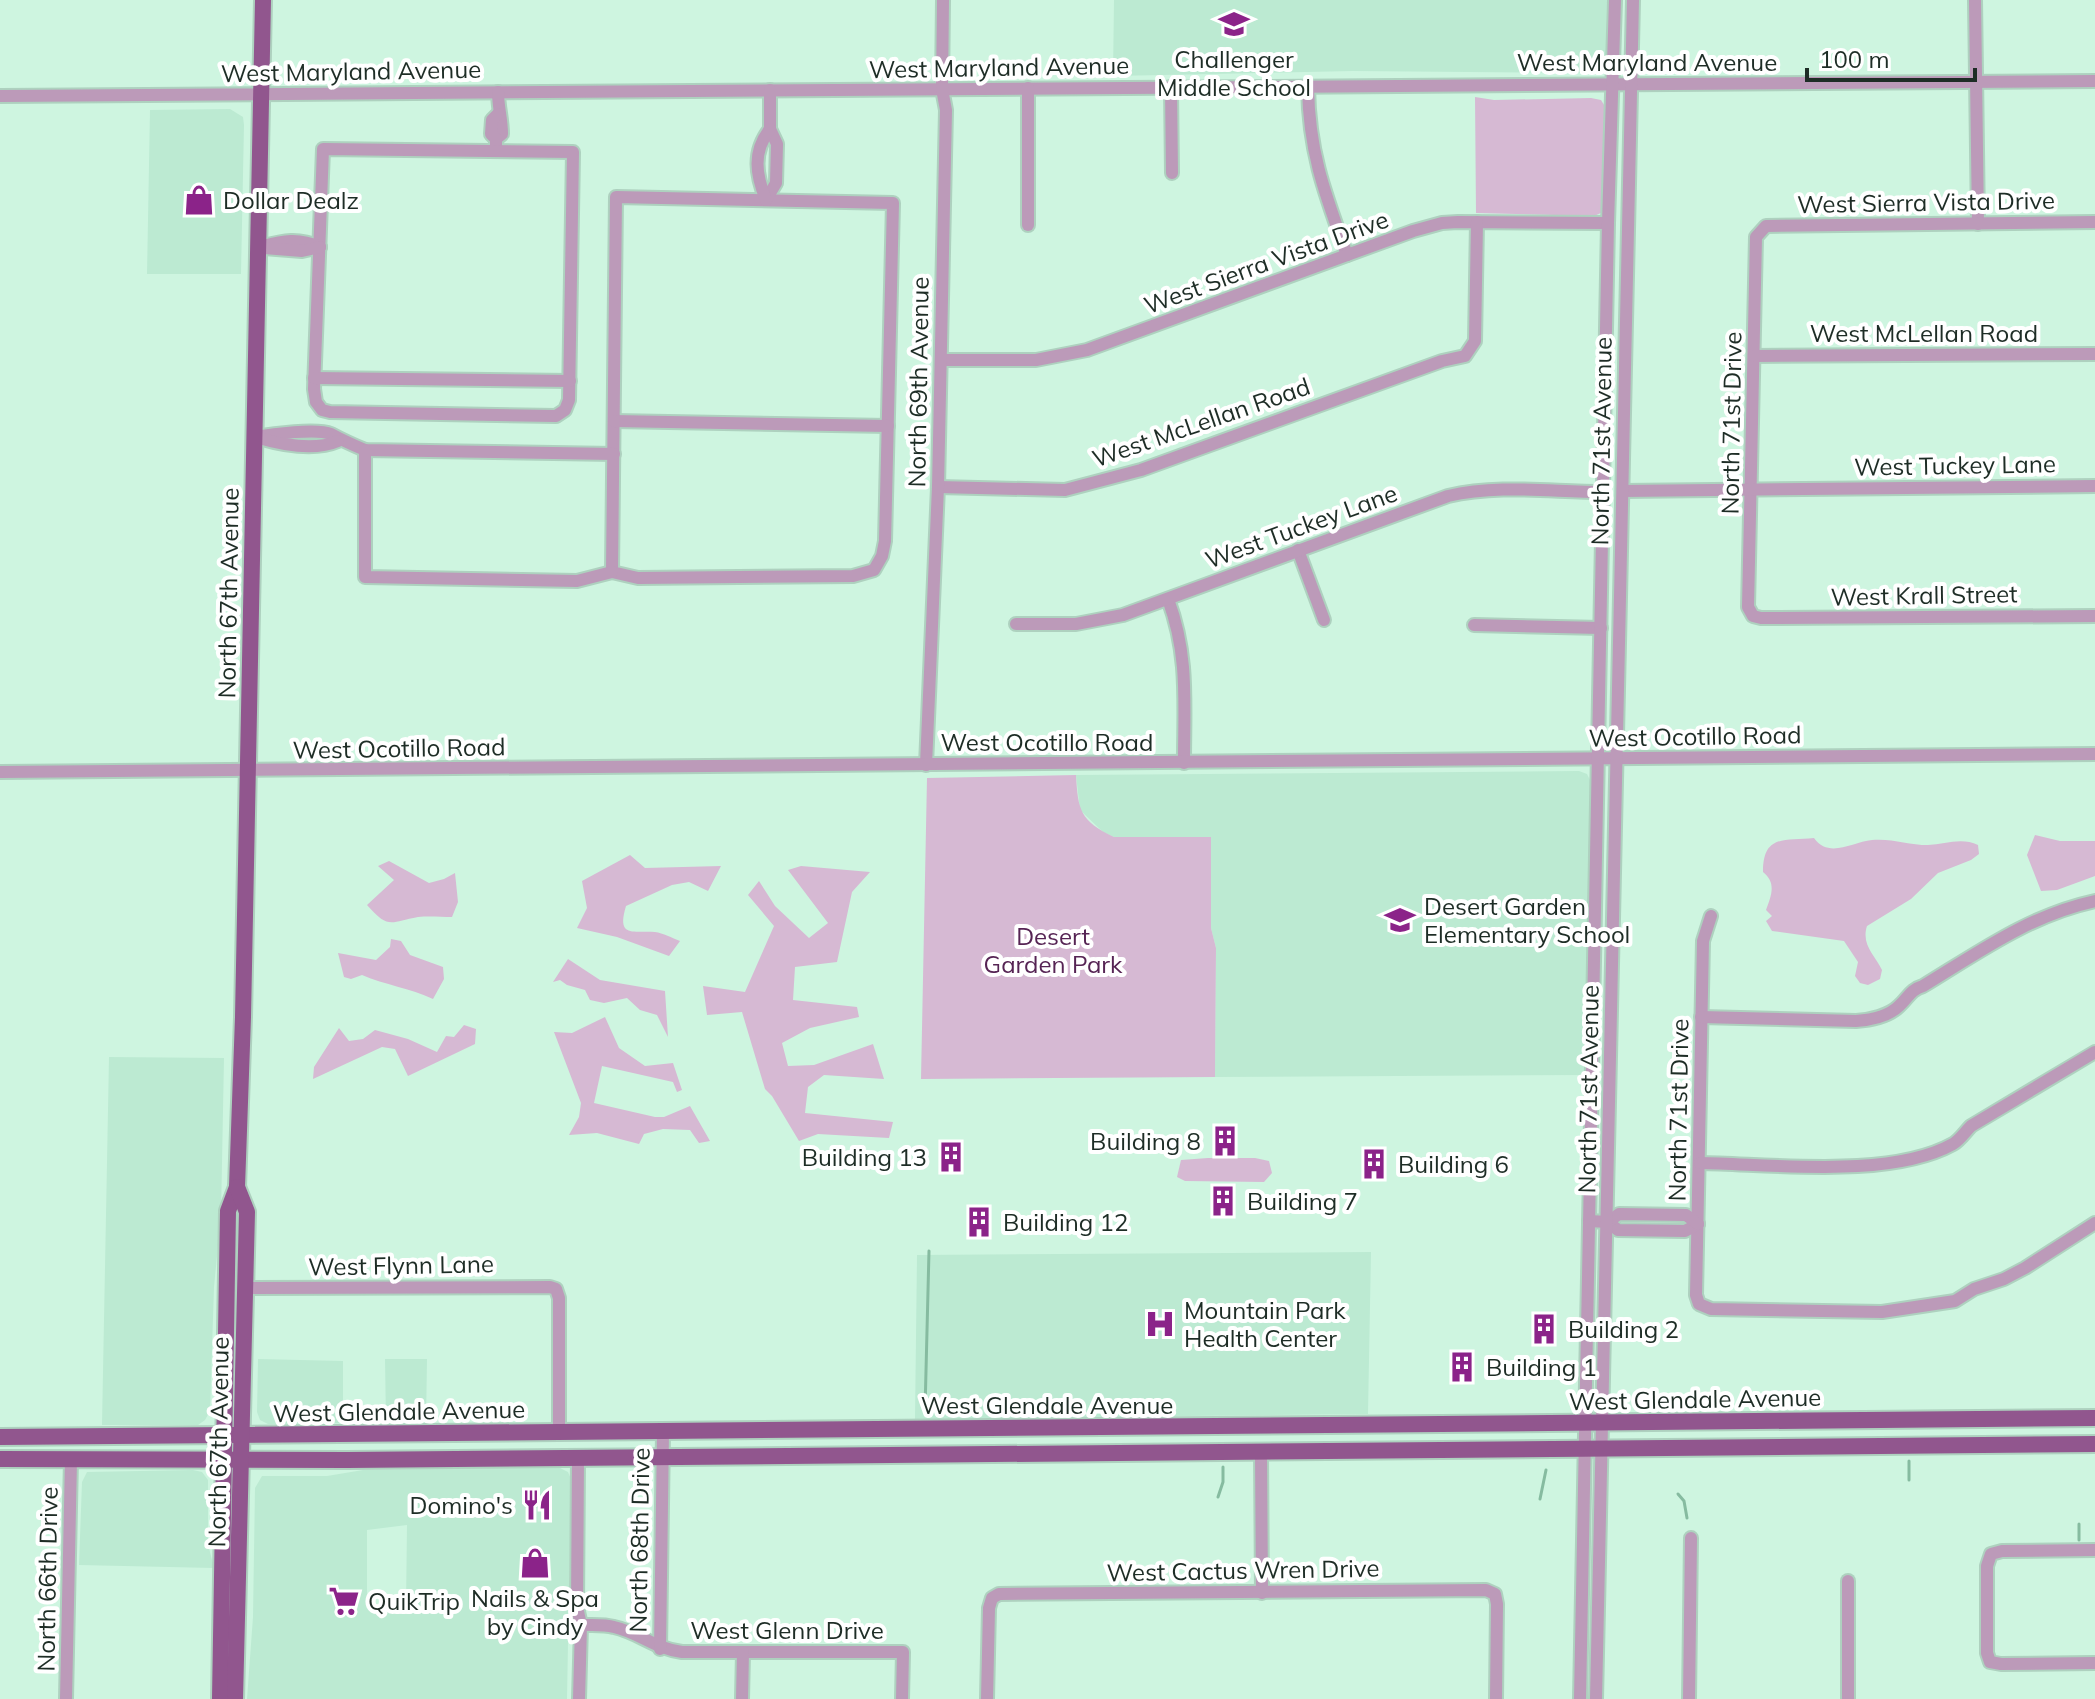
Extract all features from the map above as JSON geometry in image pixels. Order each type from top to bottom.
[{"type":"main road","name":"North 67th Avenue","points":[[220,1699],[228,1211],[237,1187],[248,771],[263,0]]},
{"type":"main road","name":"North 67th Avenue","points":[[235,1699],[247,1212],[237,1187]]},
{"type":"main road","name":"West Glendale Avenue","points":[[0,1437],[2095,1418]]},
{"type":"main road","points":[[1067,1429],[1067,1454]]},
{"type":"main road","points":[[488,1459],[488,1450],[493,1445],[530,1444],[559,1434]]},
{"type":"main road","name":"West Glendale Avenue","points":[[0,1459],[488,1459],[2095,1444]]},
{"type":"street","name":"North 69th Avenue","points":[[926,765],[941,360],[946,110],[942,89],[943,0]]},
{"type":"street","name":"North 71st Avenue","points":[[1595,1424],[1589,1221],[1615,0]]},
{"type":"street","name":"North 71st Avenue","points":[[1580,1699],[1608,1222],[1633,0]]},
{"type":"street","points":[[1975,0],[1978,224]]},
{"type":"street","name":"West Maryland Avenue","points":[[0,96],[2095,81]]},
{"type":"street","points":[[1171,87],[1172,173]]},
{"type":"street","points":[[1308,87],[1312,152],[1347,255]]},
{"type":"street","points":[[1028,88],[1028,225]]},
{"type":"street","points":[[766,200],[776,183],[777,144],[770,129],[770,90]]},
{"type":"street","points":[[496,145],[491,134],[492,120],[498,114],[498,92]]},
{"type":"street","points":[[766,200],[758,180],[759,143],[770,129]]},
{"type":"street","points":[[496,145],[573,152],[570,381],[565,410],[556,416],[322,410],[316,402],[314,378],[320,247],[323,149],[496,145]]},
{"type":"street","points":[[365,450],[365,577],[577,581],[612,572],[638,578],[810,577],[853,576],[874,570],[882,556],[885,541],[893,203],[616,197],[612,572]]},
{"type":"street","name":"West Sierra Vista Drive","points":[[941,360],[1036,360],[1087,350],[1426,226],[1477,222],[1608,223]]},
{"type":"street","name":"West McLellan Road","points":[[938,487],[1065,490],[1141,470],[1409,372],[1465,356],[1475,341],[1477,222]]},
{"type":"street","name":"West Sierra Vista Drive","points":[[1760,231],[1766,226],[2095,222]]},
{"type":"street","name":"North 71st Drive","points":[[1753,616],[1748,607],[1753,489],[1756,237],[1760,231]]},
{"type":"street","points":[[259,247],[287,239],[303,240],[320,247]]},
{"type":"street","name":"West McLellan Road","points":[[1754,356],[2095,354]]},
{"type":"street","points":[[314,378],[570,381]]},
{"type":"street","points":[[614,421],[888,426]]},
{"type":"street","points":[[255,437],[282,445],[327,445],[338,441],[365,450],[614,454]]},
{"type":"street","name":"West Tuckey Lane","points":[[1623,491],[2095,486]]},
{"type":"street","name":"West Tuckey Lane","points":[[1016,624],[1099,621],[1168,599],[1448,496],[1475,490],[1603,492]]},
{"type":"street","points":[[1298,550],[1324,620]]},
{"type":"street","points":[[1168,599],[1178,625],[1184,656],[1184,763]]},
{"type":"street","name":"West Krall Street","points":[[1753,616],[2095,616]]},
{"type":"street","points":[[1474,625],[1601,628]]},
{"type":"street","name":"West Ocotillo Road","points":[[0,772],[2095,754]]},
{"type":"street","points":[[1701,1017],[1856,1021],[1874,1018],[1899,1006],[1913,990],[2012,931],[2042,917],[2095,901]]},
{"type":"street","name":"North 71st Drive","points":[[1711,916],[1703,941],[1696,1295],[1699,1304],[1711,1309],[1882,1312],[1955,1301],[1974,1289],[2025,1268],[2095,1223]]},
{"type":"street","points":[[1700,1163],[1858,1167],[1912,1159],[1957,1142],[1971,1126],[2095,1052]]},
{"type":"street","points":[[1589,1221],[1608,1222],[1619,1214],[1686,1215],[1698,1224]]},
{"type":"street","name":"West Flynn Lane","points":[[246,1288],[543,1285],[556,1289],[559,1311],[559,1434]]},
{"type":"street","name":"North 68th Drive","points":[[660,1649],[663,1432]]},
{"type":"street","name":"North 71st Avenue","points":[[1594,1450],[1596,1699]]},
{"type":"street","points":[[1261,1451],[1262,1593]]},
{"type":"street","points":[[578,1458],[579,1699]]},
{"type":"street","name":"North 66th Drive","points":[[66,1699],[71,1459]]},
{"type":"street","points":[[1689,1699],[1691,1538]]},
{"type":"street","points":[[2095,1550],[2002,1551],[1991,1554],[1987,1566],[1987,1653],[1990,1662],[2095,1663]]},
{"type":"street","points":[[1848,1581],[1848,1699]]},
{"type":"street","name":"West Cactus Wren Drive","points":[[987,1699],[992,1598],[999,1594],[1486,1590],[1495,1594],[1496,1699]]},
{"type":"street","name":"West Glenn Drive","points":[[581,1625],[610,1626],[630,1632],[660,1649],[682,1652],[903,1652],[902,1699]]},
{"type":"street","points":[[742,1699],[743,1652]]},
{"type":"shaded area","points":[[1114,0],[1607,0],[1606,60],[1603,69],[1595,73],[1353,71],[1113,76]]},
{"type":"shaded area","points":[[230,109],[243,117],[244,125],[241,274],[147,274],[150,110]]},
{"type":"shaded area","name":"Desert Garden Elementary School","points":[[1579,771],[1587,774],[1591,782],[1586,1075],[1215,1077],[1216,948],[1211,928],[1211,838],[1114,837],[1103,832],[1080,810],[1076,775]]},
{"type":"shaded area","points":[[109,1057],[224,1058],[221,1215],[214,1287],[210,1411],[198,1425],[102,1425]]},
{"type":"shaded area","points":[[1371,1252],[1368,1414],[915,1419],[917,1255]]},
{"type":"shaded area","points":[[258,1359],[343,1361],[343,1423],[268,1424],[260,1420],[257,1412]]},
{"type":"shaded area","points":[[385,1359],[427,1359],[426,1423],[386,1423]]},
{"type":"shaded area","points":[[558,1467],[568,1472],[571,1479],[567,1699],[247,1699],[253,1617],[255,1488],[262,1476],[327,1476],[363,1470]],"holes":[[[407,1525],[406,1606],[367,1607],[367,1530]]]},
{"type":"shaded area","points":[[87,1472],[202,1472],[208,1480],[208,1544],[214,1568],[79,1565],[82,1482]]},
{"type":"green space","points":[[1475,97],[1494,100],[1601,100],[1606,108],[1601,213],[1594,216],[1476,213]]},
{"type":"green space","name":"Desert Garden Park","points":[[1076,775],[1083,813],[1094,825],[1114,837],[1211,837],[1211,928],[1216,948],[1215,1077],[921,1079],[927,778]]},
{"type":"green space","points":[[2035,835],[2060,841],[2095,841],[2095,876],[2057,890],[2041,891],[2027,855]]},
{"type":"green space","points":[[1814,838],[1820,844],[1834,848],[1872,840],[1928,845],[1966,841],[1978,845],[1979,854],[1938,873],[1911,899],[1867,926],[1867,944],[1882,970],[1880,979],[1868,985],[1860,983],[1855,976],[1858,962],[1844,941],[1772,931],[1766,921],[1772,916],[1766,910],[1771,885],[1763,872],[1767,851],[1771,845],[1785,840]]},
{"type":"green space","points":[[630,855],[645,868],[721,866],[708,891],[689,882],[672,885],[626,906],[623,924],[629,931],[658,933],[680,941],[669,956],[617,937],[577,928],[587,908],[582,881]]},
{"type":"green space","points":[[389,861],[429,883],[455,873],[458,902],[452,917],[418,917],[390,922],[374,913],[367,905],[394,880],[378,866]]},
{"type":"green space","points":[[801,866],[870,872],[852,892],[837,962],[795,967],[793,1000],[857,1007],[859,1017],[810,1028],[782,1043],[788,1066],[814,1065],[873,1044],[884,1079],[824,1075],[808,1087],[805,1113],[893,1122],[889,1138],[818,1134],[799,1141],[765,1089],[742,1012],[707,1015],[703,986],[745,992],[774,926],[748,895],[759,881],[775,906],[809,938],[828,923],[788,870]]},
{"type":"green space","points":[[391,939],[401,941],[410,955],[443,967],[444,979],[433,999],[362,975],[351,979],[344,977],[338,953],[376,960],[390,947]]},
{"type":"green space","points":[[568,959],[600,980],[665,991],[668,1037],[657,1015],[640,1010],[627,998],[604,1003],[590,1000],[585,990],[560,980],[553,982]]},
{"type":"green space","points":[[605,1017],[619,1048],[645,1066],[673,1063],[682,1090],[677,1092],[673,1082],[602,1066],[594,1103],[655,1117],[664,1117],[690,1106],[710,1141],[699,1143],[690,1130],[663,1129],[644,1134],[639,1144],[597,1133],[569,1135],[579,1117],[581,1103],[554,1032],[572,1033]]},
{"type":"green space","points":[[464,1025],[476,1029],[475,1044],[408,1076],[395,1049],[382,1047],[313,1079],[314,1067],[339,1028],[349,1041],[363,1039],[375,1030],[408,1039],[437,1052],[446,1036],[454,1037]]},
{"type":"green space","points":[[1181,1160],[1269,1161],[1272,1173],[1264,1182],[1185,1181],[1177,1177]]},
{"type":"waterway","points":[[925,1411],[929,1251]]},
{"type":"waterway","points":[[1909,1461],[1909,1480]]},
{"type":"waterway","points":[[1218,1497],[1223,1482],[1223,1467]]},
{"type":"waterway","points":[[1540,1499],[1546,1470]]},
{"type":"waterway","points":[[1678,1494],[1684,1501],[1687,1518]]},
{"type":"waterway","points":[[2079,1524],[2079,1540]]},
{"type":"place","name":"Challenger Middle School","points":[[1234,24]]},
{"type":"place","name":"Dollar Dealz","points":[[199,200]]},
{"type":"place","name":"Desert Garden Elementary School","points":[[1400,920]]},
{"type":"place","name":"Building 8","points":[[1225,1141]]},
{"type":"place","name":"Building 13","points":[[951,1157]]},
{"type":"place","name":"Building 6","points":[[1374,1164]]},
{"type":"place","name":"Building 7","points":[[1223,1201]]},
{"type":"place","name":"Building 12","points":[[979,1222]]},
{"type":"place","name":"Mountain Park Health Center","points":[[1160,1324]]},
{"type":"place","name":"Building 2","points":[[1544,1329]]},
{"type":"place","name":"Building 1","points":[[1462,1367]]},
{"type":"place","name":"Domino's","points":[[537,1505]]},
{"type":"place","name":"Nails & Spa by Cindy","points":[[535,1563]]},
{"type":"place","name":"QuikTrip","points":[[344,1601]]}]
